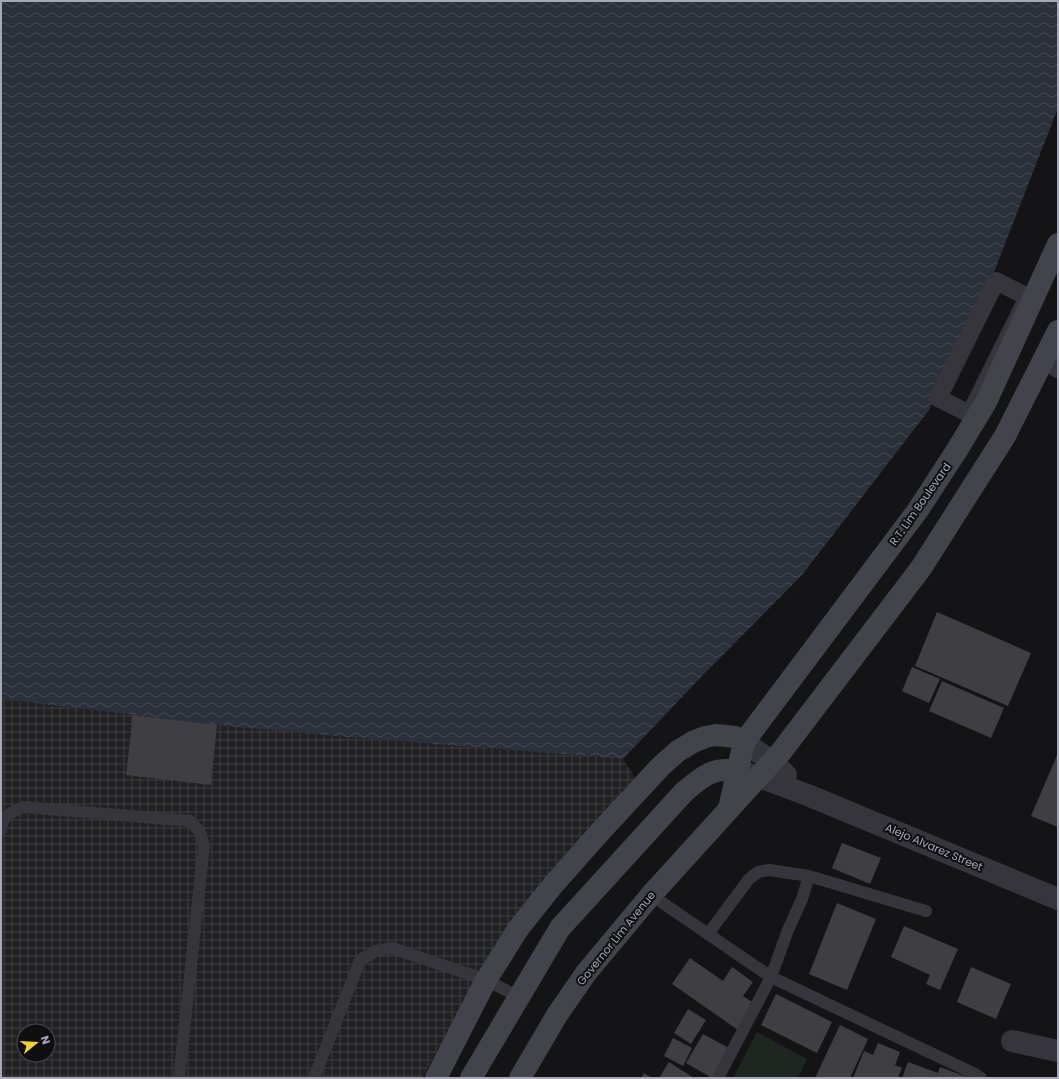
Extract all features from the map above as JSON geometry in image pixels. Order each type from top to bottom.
[{"type":"main road","name":"R.T. Lim Boulevard","points":[[744,742],[918,510],[957,450],[986,402],[1058,244]]},
{"type":"main road","points":[[766,770],[921,568],[1051,363],[1058,331]]},
{"type":"main road","points":[[436,1078],[486,980],[518,929],[553,885],[661,766],[678,751],[705,737],[726,735],[735,737],[744,742]]},
{"type":"main road","name":"Governor Lim Avenue","points":[[729,810],[744,742]]},
{"type":"main road","points":[[471,1078],[560,928],[684,792],[698,780],[716,770],[738,770]]},
{"type":"main road","name":"Governor Lim Avenue","points":[[520,1078],[557,1015],[586,973],[651,895],[766,770]]},
{"type":"street","points":[[996,281],[1028,297],[970,414],[938,398],[996,281]]},
{"type":"street","name":"Alejo Alvarez Street","points":[[744,742],[766,770],[810,796],[1058,899]]},
{"type":"street","points":[[738,770],[766,770]]},
{"type":"street","points":[[1012,1041],[1058,1051]]},
{"type":"lane","points":[[1,830],[2,824],[10,812],[24,807],[190,822],[200,832],[204,845],[179,1078]]},
{"type":"lane","points":[[708,934],[749,879],[758,872],[769,870],[809,876],[926,911]]},
{"type":"lane","points":[[718,1078],[771,976],[788,930],[802,899],[809,876]]},
{"type":"lane","points":[[651,895],[771,976],[981,1078]]},
{"type":"lane","points":[[314,1078],[360,960],[376,952],[392,948],[486,980],[519,998]]},
{"type":"shaded area","points":[[1,699],[133,715],[335,736],[623,759],[639,784],[455,1019],[422,1078],[1,1078]]},
{"type":"shaded area","points":[[757,1032],[807,1059],[798,1078],[733,1078]]},
{"type":"water","points":[[1,1],[1058,1],[1058,108],[992,277],[929,410],[802,575],[704,674],[623,759],[217,725],[1,699]]},
{"type":"building","points":[[937,612],[1031,653],[1008,706],[915,666]]},
{"type":"building","points":[[912,667],[940,679],[929,703],[902,691]]},
{"type":"building","points":[[942,681],[1004,708],[991,738],[929,711]]},
{"type":"building","points":[[133,715],[217,725],[211,785],[126,775]]},
{"type":"building","points":[[1058,753],[1058,827],[1031,816]]},
{"type":"building","points":[[842,843],[881,858],[870,884],[832,868]]},
{"type":"building","points":[[837,903],[876,919],[847,990],[809,974]]},
{"type":"building","points":[[904,926],[958,949],[940,990],[926,984],[930,975],[891,957]]},
{"type":"building","points":[[690,958],[723,981],[732,967],[753,982],[743,996],[755,1004],[738,1030],[672,984]]},
{"type":"building","points":[[971,967],[1011,984],[996,1019],[957,1002]]},
{"type":"building","points":[[776,994],[832,1022],[817,1053],[761,1025]]},
{"type":"building","points":[[688,1009],[706,1020],[691,1044],[674,1033]]},
{"type":"building","points":[[840,1025],[868,1039],[850,1078],[815,1078]]},
{"type":"building","points":[[703,1034],[729,1048],[712,1078],[686,1063]]},
{"type":"building","points":[[673,1038],[692,1048],[683,1066],[664,1056]]},
{"type":"building","points":[[878,1043],[900,1052],[895,1065],[902,1068],[898,1078],[853,1078],[864,1051],[873,1055]]},
{"type":"building","points":[[669,1062],[694,1078],[659,1078]]},
{"type":"building","points":[[908,1062],[938,1073],[940,1067],[970,1078],[902,1078]]},
{"type":"building","points":[[644,1073],[652,1078],[641,1078]]}]
